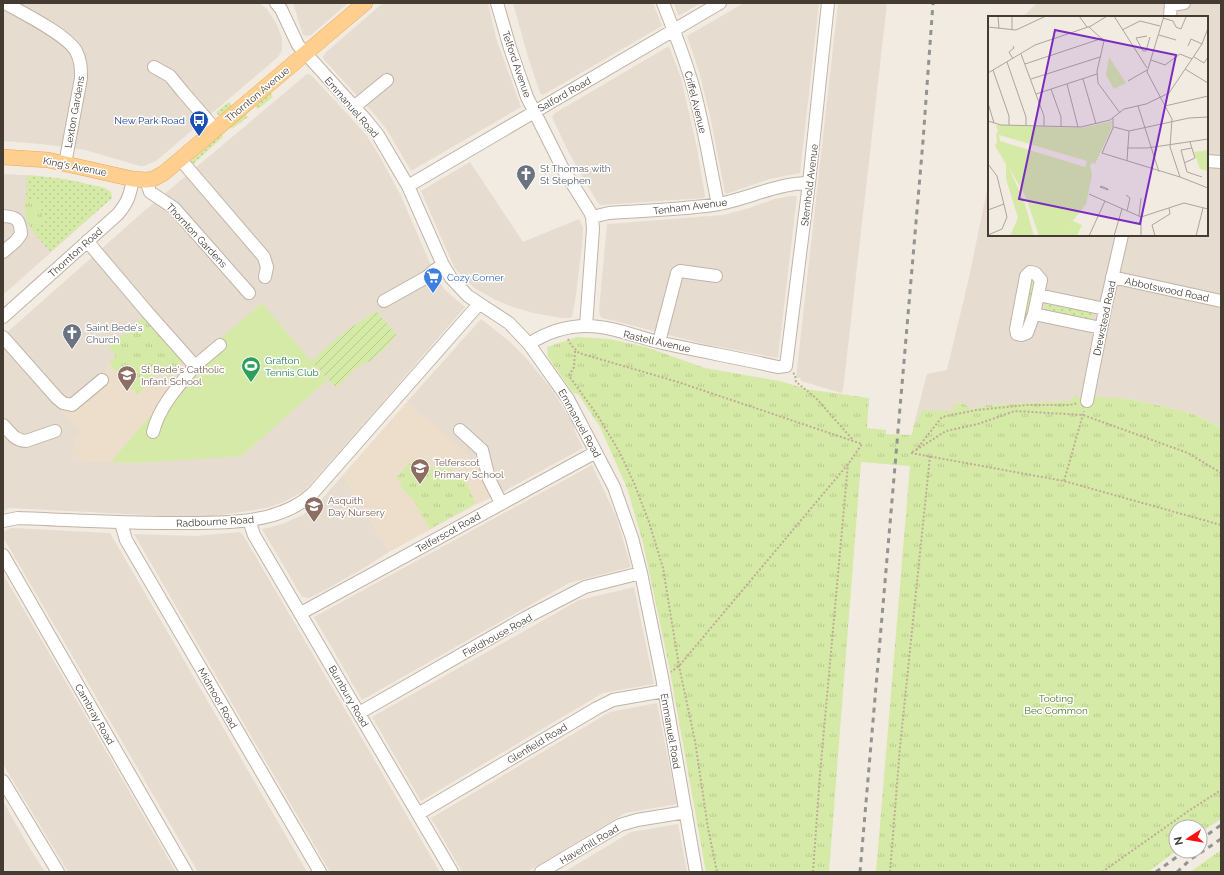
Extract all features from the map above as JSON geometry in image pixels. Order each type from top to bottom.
[{"type":"main road","name":"Thornton Avenue","points":[[140,180],[153,179],[164,173],[365,3]]},
{"type":"main road","name":"King's Avenue","points":[[3,157],[48,160],[140,180]]},
{"type":"street","name":"Lexton Gardens","points":[[5,3],[63,37],[76,51],[80,60],[81,78],[65,164]]},
{"type":"street","points":[[276,3],[281,9],[298,46],[305,54]]},
{"type":"street","name":"Telford Avenue","points":[[497,3],[514,61],[534,112],[563,169],[592,218],[593,228],[586,326]]},
{"type":"street","name":"Criffel Avenue","points":[[663,3],[694,89],[718,204]]},
{"type":"street","name":"Salford Road","points":[[408,186],[720,3]]},
{"type":"street","name":"Sternhold Avenue","points":[[786,366],[809,182],[828,3]]},
{"type":"street","points":[[1170,16],[1171,4],[1184,3]]},
{"type":"street","name":"Emmanuel Road","points":[[305,54],[378,135],[408,186],[443,265],[456,285],[479,304],[509,323],[530,344],[568,399],[614,487],[632,538],[641,573],[664,691],[696,872]]},
{"type":"street","points":[[154,67],[170,76],[182,92],[215,129]]},
{"type":"street","points":[[354,107],[387,80]]},
{"type":"street","points":[[180,159],[264,257],[268,267],[265,277]]},
{"type":"street","points":[[1208,162],[1221,162]]},
{"type":"street","name":"Thornton Road","points":[[3,317],[118,214],[126,204],[140,180]]},
{"type":"street","name":"Thornton Gardens","points":[[140,180],[150,192],[174,208],[249,292]]},
{"type":"street","name":"Tenham Avenue","points":[[592,218],[609,214],[718,204],[744,198],[774,188],[809,182]]},
{"type":"street","points":[[3,216],[14,217],[19,221],[21,234],[16,241],[3,252]]},
{"type":"street","name":"Drewstead Road","points":[[1086,401],[1122,236]]},
{"type":"street","points":[[87,241],[195,366]]},
{"type":"street","points":[[384,301],[427,277],[443,265]]},
{"type":"street","points":[[659,342],[677,273],[680,271],[716,276]]},
{"type":"street","points":[[1030,272],[1035,272],[1041,280],[1038,295],[1034,314],[1027,333],[1021,335],[1017,334],[1016,329],[1026,276],[1030,272]]},
{"type":"street","name":"Abbotswood Road","points":[[1112,278],[1221,301]]},
{"type":"street","points":[[1038,295],[1105,309]]},
{"type":"street","name":"Radbourne Road","points":[[3,521],[18,518],[193,523],[249,520],[267,517],[286,511],[304,501],[312,494],[479,304]]},
{"type":"street","points":[[1034,314],[1101,328]]},
{"type":"street","name":"Rastell Avenue","points":[[530,344],[545,334],[554,331],[586,326],[598,327],[659,342],[778,367],[786,366]]},
{"type":"street","points":[[3,337],[63,403],[72,405],[102,380]]},
{"type":"street","points":[[153,432],[155,423],[168,401],[195,366],[220,345]]},
{"type":"street","points":[[3,425],[14,437],[21,441],[26,441],[55,431]]},
{"type":"street","points":[[460,430],[482,450],[489,479],[501,503]]},
{"type":"street","name":"Telferscot Road","points":[[301,613],[596,452]]},
{"type":"street","name":"Burnbury Road","points":[[249,520],[254,535],[452,872]]},
{"type":"street","name":"Midmoor Road","points":[[121,522],[126,540],[320,872]]},
{"type":"street","name":"Cambray Road","points":[[3,555],[186,872]]},
{"type":"street","name":"Fieldhouse Road","points":[[359,713],[526,618],[585,587],[641,573]]},
{"type":"street","name":"Glenfield Road","points":[[418,814],[597,708],[613,700],[664,691]]},
{"type":"street","points":[[3,781],[58,872]]},
{"type":"street","name":"Haverhill Road","points":[[541,872],[620,825],[636,820],[686,812]]},
{"type":"path","points":[[567,338],[571,345],[579,353],[678,382],[862,444],[679,666],[669,673]]},
{"type":"path","points":[[786,366],[795,375],[796,382],[816,398],[854,442]]},
{"type":"path","points":[[916,450],[942,417],[976,410],[1027,405],[1070,405],[1086,401],[1064,481]]},
{"type":"path","points":[[1221,473],[1188,454],[1083,415],[1015,411],[978,424],[946,430],[911,453],[1064,481],[1221,525]]},
{"type":"path","points":[[890,872],[900,747],[930,456]]},
{"type":"path","points":[[813,872],[820,774],[848,462]]},
{"type":"path","points":[[1102,872],[1186,812],[1221,790]]},
{"type":"shaded area","points":[[3,3],[259,3],[267,9],[276,23],[282,37],[282,51],[278,57],[156,161],[140,166],[85,150],[42,144],[3,141]]},
{"type":"shaded area","points":[[293,3],[348,3],[311,35],[307,36],[303,35]]},
{"type":"shaded area","points":[[383,3],[488,3],[496,38],[521,107],[411,171],[387,130],[324,60],[323,57],[325,53]]},
{"type":"shaded area","points":[[513,3],[653,3],[662,26],[543,95],[540,93],[528,57]]},
{"type":"shaded area","points":[[674,3],[701,3],[678,15]]},
{"type":"shaded area","points":[[744,3],[819,3],[800,173],[770,179],[726,194],[710,115],[699,72],[687,36]]},
{"type":"shaded area","points":[[838,3],[887,3],[843,390],[841,393],[801,381],[800,378],[796,378]]},
{"type":"shaded area","points":[[1037,3],[1221,3],[1221,427],[1193,414],[1124,398],[1087,401],[1072,399],[1068,401],[987,405],[970,409],[963,403],[954,404],[954,411],[913,428],[927,374],[947,370],[970,273],[988,185],[988,236],[1208,236],[1208,16],[1023,16]]},
{"type":"shaded area","points":[[669,46],[681,78],[697,148],[705,196],[704,198],[601,205],[598,203],[569,153],[552,117],[555,113]]},
{"type":"shaded area","points":[[307,74],[311,75],[367,136],[400,194],[436,277],[444,289],[465,307],[305,490],[284,502],[266,508],[249,511],[214,516],[185,517],[9,508],[3,511],[3,336],[143,212]]},
{"type":"shaded area","points":[[470,162],[523,242],[579,219],[583,228],[582,245],[572,317],[562,318],[533,313],[494,299],[476,289],[465,280],[454,267],[421,191]]},
{"type":"shaded area","points":[[3,174],[39,176],[75,181],[109,190],[112,198],[3,295]]},
{"type":"shaded area","points":[[797,196],[778,358],[704,344],[602,318],[600,316],[599,310],[607,224],[723,215],[775,199]]},
{"type":"shaded area","points":[[481,319],[510,342],[526,358],[550,387],[573,423],[575,432],[583,448],[497,495],[407,402]]},
{"type":"shaded area","name":"St Bede's Catholic Infant School","points":[[3,336],[64,399],[70,400],[76,398],[103,374],[109,363],[116,355],[109,347],[192,363],[176,385],[111,462],[72,461],[74,439],[81,432],[3,350]]},
{"type":"shaded area","name":"Telferscot Primary School","points":[[407,402],[480,465],[497,495],[477,504],[389,552],[343,475]]},
{"type":"shaded area","points":[[592,465],[616,516],[631,567],[569,583],[362,700],[314,617]]},
{"type":"shaded area","points":[[343,475],[389,552],[327,589],[309,598],[302,597],[262,529],[282,524],[303,515],[321,500]]},
{"type":"shaded area","points":[[11,528],[110,533],[307,872],[198,872],[3,537],[3,532]]},
{"type":"shaded area","points":[[240,532],[440,872],[330,872],[134,534],[195,536]]},
{"type":"shaded area","points":[[3,574],[176,872],[68,872],[3,764]]},
{"type":"shaded area","points":[[634,587],[654,684],[603,693],[421,801],[372,717],[579,600]]},
{"type":"shaded area","points":[[657,703],[677,804],[625,813],[527,872],[462,872],[431,818],[610,712]]},
{"type":"shaded area","points":[[3,801],[29,847],[45,872],[3,872]]},
{"type":"shaded area","points":[[678,824],[687,872],[564,872],[631,832]]},
{"type":"green space","points":[[270,92],[273,97],[258,109],[255,106]]},
{"type":"green space","points":[[229,102],[232,106],[219,116],[216,112]]},
{"type":"green space","points":[[245,114],[248,117],[232,129],[230,127]]},
{"type":"green space","points":[[222,134],[223,137],[192,165],[190,162]]},
{"type":"green space","points":[[27,175],[65,179],[105,188],[111,192],[112,198],[50,252],[31,229],[25,214]]},
{"type":"green space","points":[[39,199],[44,221],[31,229],[25,214],[25,200]]},
{"type":"green space","points":[[1030,281],[1035,283],[1026,325],[1020,321]]},
{"type":"green space","name":"Grafton Tennis Club","points":[[262,303],[327,380],[242,456],[135,463],[111,462],[176,385],[189,366]]},
{"type":"green space","points":[[1045,304],[1093,313],[1090,321],[1045,313]]},
{"type":"green space","points":[[376,311],[397,335],[383,350],[370,361],[356,368],[336,388],[311,361],[343,333]]},
{"type":"green space","points":[[148,313],[186,356],[171,379],[159,369],[138,395],[109,363],[116,355],[109,347]]},
{"type":"green space","name":"Tooting Bec Common","points":[[577,337],[609,339],[646,347],[705,368],[780,381],[806,389],[869,398],[867,428],[886,430],[886,434],[912,435],[913,428],[923,410],[954,411],[954,404],[963,403],[971,409],[987,405],[1068,401],[1076,396],[1087,401],[1096,397],[1124,398],[1193,414],[1221,427],[1221,819],[1208,828],[1208,819],[1168,819],[1168,857],[1148,872],[876,872],[910,466],[861,462],[829,872],[706,872],[669,666],[643,543],[627,488],[600,427],[578,394],[573,393],[548,357],[547,347]]},
{"type":"green space","points":[[414,458],[419,463],[422,460],[434,470],[441,463],[447,466],[469,485],[468,487],[476,503],[430,529],[412,498],[400,487],[402,484],[396,478]]},
{"type":"green space","points":[[1221,850],[1221,872],[1190,872]]},
{"type":"railway","points":[[860,872],[923,141],[933,3]]},
{"type":"railway","points":[[1208,834],[1221,825]]},
{"type":"railway","points":[[1177,872],[1191,859],[1221,839]]},
{"type":"railway","points":[[1156,872],[1174,859]]},
{"type":"place","name":"New Park Road","points":[[199,137]]},
{"type":"place","name":"St Thomas with St Stephen","points":[[526,191]]},
{"type":"place","name":"Cozy Corner","points":[[433,294]]},
{"type":"place","name":"Saint Bede's Church","points":[[72,350]]},
{"type":"place","name":"Grafton Tennis Club","points":[[251,383]]},
{"type":"place","name":"St Bede's Catholic Infant School","points":[[127,392]]},
{"type":"place","name":"Telferscot Primary School","points":[[420,485]]},
{"type":"place","name":"Asquith Day Nursery","points":[[314,523]]}]
